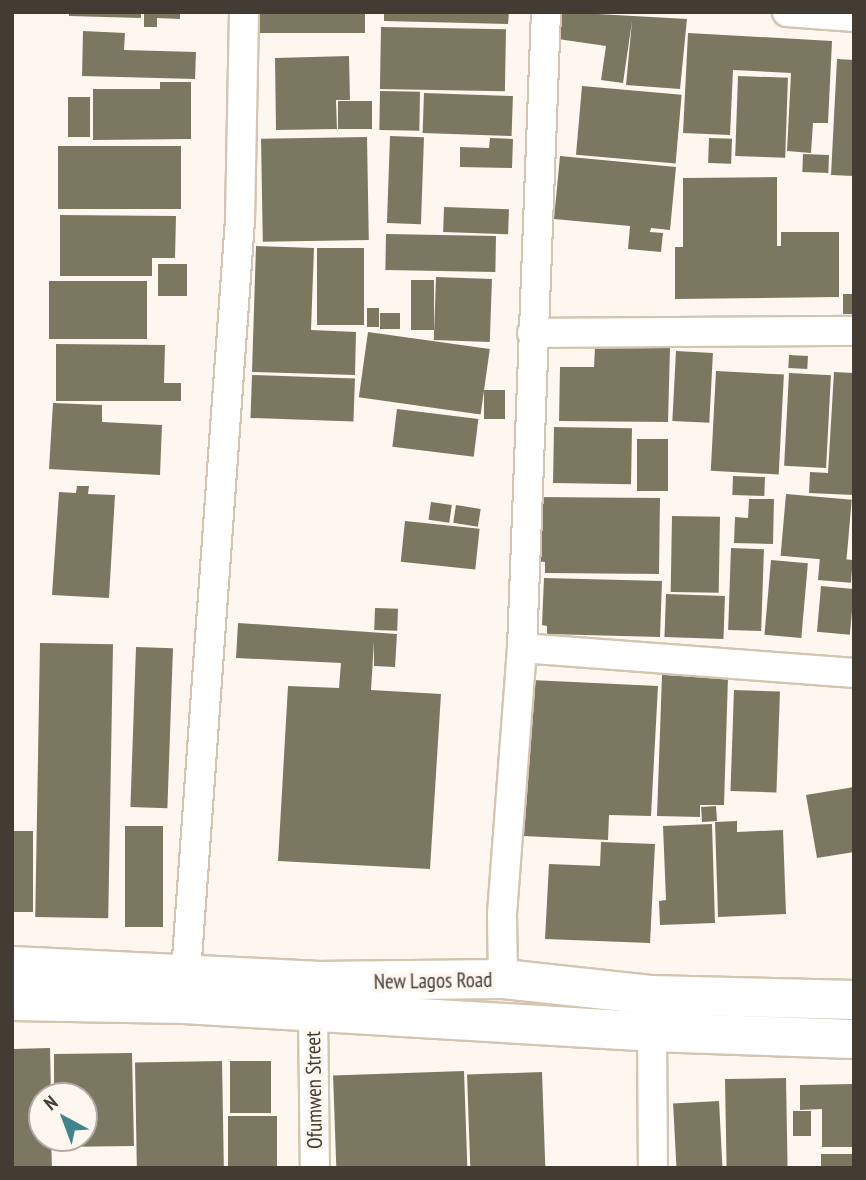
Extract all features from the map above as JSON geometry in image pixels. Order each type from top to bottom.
[{"type":"main road","name":"New Lagos Road","points":[[12,966],[395,983],[503,979],[650,995],[854,1000]]},
{"type":"main road","name":"New Lagos Road","points":[[12,1001],[184,1004],[652,1032],[854,1039]]},
{"type":"street","points":[[186,973],[240,220],[244,12]]},
{"type":"street","points":[[503,979],[502,914],[522,648],[546,12]]},
{"type":"street","points":[[787,12],[854,17]]},
{"type":"street","points":[[532,333],[854,331]]},
{"type":"street","points":[[522,648],[854,673]]},
{"type":"street","name":"Ofumwen Street","points":[[313,1012],[315,1168]]},
{"type":"street","points":[[652,1032],[653,1168]]},
{"type":"building","points":[[69,12],[141,12],[141,18],[69,16]]},
{"type":"building","points":[[144,12],[180,12],[180,19],[157,18],[157,27],[144,27]]},
{"type":"building","points":[[259,12],[365,12],[365,33],[259,33]]},
{"type":"building","points":[[384,12],[509,12],[508,24],[384,21]]},
{"type":"building","points":[[562,12],[687,19],[680,89],[626,85],[632,21],[623,83],[601,80],[606,46],[558,39]]},
{"type":"building","points":[[381,27],[506,29],[505,91],[380,89]]},
{"type":"building","points":[[83,31],[125,33],[124,50],[196,52],[195,79],[82,76]]},
{"type":"building","points":[[688,33],[832,41],[828,123],[813,123],[811,153],[787,151],[791,73],[733,70],[730,135],[683,133]]},
{"type":"building","points":[[349,56],[350,100],[336,100],[337,129],[276,130],[275,58]]},
{"type":"building","points":[[837,59],[854,60],[854,176],[831,175]]},
{"type":"building","points":[[738,76],[788,78],[785,158],[735,156]]},
{"type":"building","points":[[160,82],[191,82],[191,139],[93,140],[93,89],[160,89]]},
{"type":"building","points":[[582,86],[682,95],[676,163],[576,155]]},
{"type":"building","points":[[380,91],[420,92],[419,131],[379,130]]},
{"type":"building","points":[[424,93],[513,96],[512,136],[423,133]]},
{"type":"building","points":[[68,97],[90,97],[90,137],[68,137]]},
{"type":"building","points":[[338,101],[372,101],[372,129],[338,129]]},
{"type":"building","points":[[390,136],[424,137],[421,224],[387,223]]},
{"type":"building","points":[[367,137],[369,240],[263,242],[261,139]]},
{"type":"building","points":[[490,138],[513,139],[512,168],[460,167],[460,147],[489,148]]},
{"type":"building","points":[[709,138],[732,139],[731,164],[708,163]]},
{"type":"building","points":[[58,146],[181,146],[181,209],[58,209]]},
{"type":"building","points":[[803,154],[829,155],[828,173],[802,172]]},
{"type":"building","points":[[560,156],[676,167],[670,230],[651,228],[650,232],[663,233],[661,252],[628,249],[630,226],[554,219]]},
{"type":"building","points":[[777,177],[777,246],[781,246],[781,232],[839,232],[839,297],[675,299],[675,247],[683,247],[683,178]]},
{"type":"building","points":[[444,207],[509,209],[508,234],[443,232]]},
{"type":"building","points":[[60,215],[176,216],[175,258],[152,258],[152,276],[60,276]]},
{"type":"building","points":[[386,234],[496,236],[495,272],[385,270]]},
{"type":"building","points":[[256,246],[314,248],[311,330],[356,332],[355,375],[252,372]]},
{"type":"building","points":[[317,248],[364,248],[364,325],[317,325]]},
{"type":"building","points":[[158,264],[187,264],[187,296],[158,296]]},
{"type":"building","points":[[436,277],[492,279],[490,342],[434,340]]},
{"type":"building","points":[[411,280],[434,280],[434,330],[411,330]]},
{"type":"building","points":[[49,281],[147,281],[147,339],[49,339]]},
{"type":"building","points":[[843,294],[854,294],[854,314],[843,314]]},
{"type":"building","points":[[367,308],[379,308],[379,327],[367,327]]},
{"type":"building","points":[[380,313],[400,313],[400,329],[380,329]]},
{"type":"building","points":[[368,332],[490,349],[481,414],[359,397]]},
{"type":"building","points":[[56,344],[165,345],[164,383],[181,383],[181,401],[56,401]]},
{"type":"building","points":[[595,347],[670,348],[668,422],[559,421],[560,367],[594,367]]},
{"type":"building","points":[[676,351],[713,353],[709,423],[672,421]]},
{"type":"building","points":[[789,355],[808,356],[807,369],[788,368]]},
{"type":"building","points":[[716,371],[784,375],[779,474],[711,471]]},
{"type":"building","points":[[834,372],[854,373],[854,495],[809,493],[810,472],[828,473]]},
{"type":"building","points":[[789,373],[831,375],[826,468],[784,466]]},
{"type":"building","points":[[252,375],[355,379],[353,422],[250,418]]},
{"type":"building","points":[[484,390],[505,390],[505,419],[484,419]]},
{"type":"building","points":[[53,403],[102,405],[102,422],[162,425],[160,475],[49,469]]},
{"type":"building","points":[[397,409],[478,419],[474,457],[392,447]]},
{"type":"building","points":[[554,427],[632,428],[631,484],[553,483]]},
{"type":"building","points":[[637,439],[668,439],[668,491],[637,491]]},
{"type":"building","points":[[733,476],[765,477],[764,496],[732,495]]},
{"type":"building","points":[[77,486],[89,486],[88,494],[115,495],[109,598],[52,595],[59,492],[76,493]]},
{"type":"building","points":[[786,494],[852,500],[846,562],[781,556]]},
{"type":"building","points":[[536,497],[660,498],[659,574],[545,573],[545,562],[536,561]]},
{"type":"building","points":[[749,499],[774,499],[773,544],[734,543],[735,517],[748,518]]},
{"type":"building","points":[[431,502],[452,505],[449,523],[428,520]]},
{"type":"building","points":[[456,505],[481,509],[478,527],[453,523]]},
{"type":"building","points":[[672,516],[720,517],[719,593],[671,592]]},
{"type":"building","points":[[405,521],[480,529],[475,570],[401,562]]},
{"type":"building","points":[[731,548],[764,549],[761,631],[728,630]]},
{"type":"building","points":[[820,557],[853,560],[851,583],[818,580]]},
{"type":"building","points":[[771,560],[808,563],[801,638],[764,635]]},
{"type":"building","points":[[544,578],[662,581],[660,637],[547,634],[547,626],[542,625]]},
{"type":"building","points":[[821,586],[854,589],[850,635],[817,632]]},
{"type":"building","points":[[666,594],[725,596],[723,639],[664,637]]},
{"type":"building","points":[[375,608],[398,609],[397,631],[374,630]]},
{"type":"building","points":[[238,623],[397,634],[395,667],[374,666],[374,642],[371,690],[441,694],[430,869],[278,861],[288,686],[339,688],[341,663],[236,658]]},
{"type":"building","points":[[40,643],[113,644],[108,918],[35,917]]},
{"type":"building","points":[[136,647],[173,648],[167,808],[130,807]]},
{"type":"building","points":[[662,675],[728,677],[724,805],[700,805],[700,817],[657,816]]},
{"type":"building","points":[[531,680],[658,686],[651,816],[609,815],[608,840],[523,836]]},
{"type":"building","points":[[734,690],[780,692],[776,793],[730,791]]},
{"type":"building","points":[[854,787],[854,852],[817,858],[806,795]]},
{"type":"building","points":[[716,806],[717,821],[702,822],[701,807]]},
{"type":"building","points":[[737,821],[737,832],[783,830],[786,914],[718,917],[715,822]]},
{"type":"building","points":[[712,824],[715,923],[660,925],[659,901],[666,900],[663,826]]},
{"type":"building","points":[[125,826],[163,826],[163,927],[125,927]]},
{"type":"building","points":[[12,831],[33,831],[33,912],[12,912]]},
{"type":"building","points":[[601,842],[655,844],[650,943],[545,939],[549,864],[600,866]]},
{"type":"building","points":[[50,1048],[51,1082],[28,1082],[28,1152],[51,1152],[52,1168],[12,1168],[12,1049]]},
{"type":"building","points":[[132,1053],[134,1146],[98,1146],[98,1082],[54,1082],[54,1054]]},
{"type":"building","points":[[222,1061],[224,1168],[137,1168],[135,1063]]},
{"type":"building","points":[[230,1061],[271,1061],[271,1113],[230,1113]]},
{"type":"building","points":[[464,1071],[467,1168],[336,1168],[333,1076]]},
{"type":"building","points":[[542,1072],[545,1168],[470,1168],[467,1075]]},
{"type":"building","points":[[786,1078],[788,1168],[727,1168],[725,1079]]},
{"type":"building","points":[[854,1084],[854,1147],[822,1147],[822,1109],[800,1110],[800,1085]]},
{"type":"building","points":[[719,1101],[723,1168],[676,1168],[673,1103]]},
{"type":"building","points":[[793,1111],[811,1111],[811,1136],[793,1136]]},
{"type":"building","points":[[228,1116],[277,1116],[277,1168],[228,1168]]},
{"type":"building","points":[[821,1154],[854,1154],[854,1168],[821,1168]]}]
